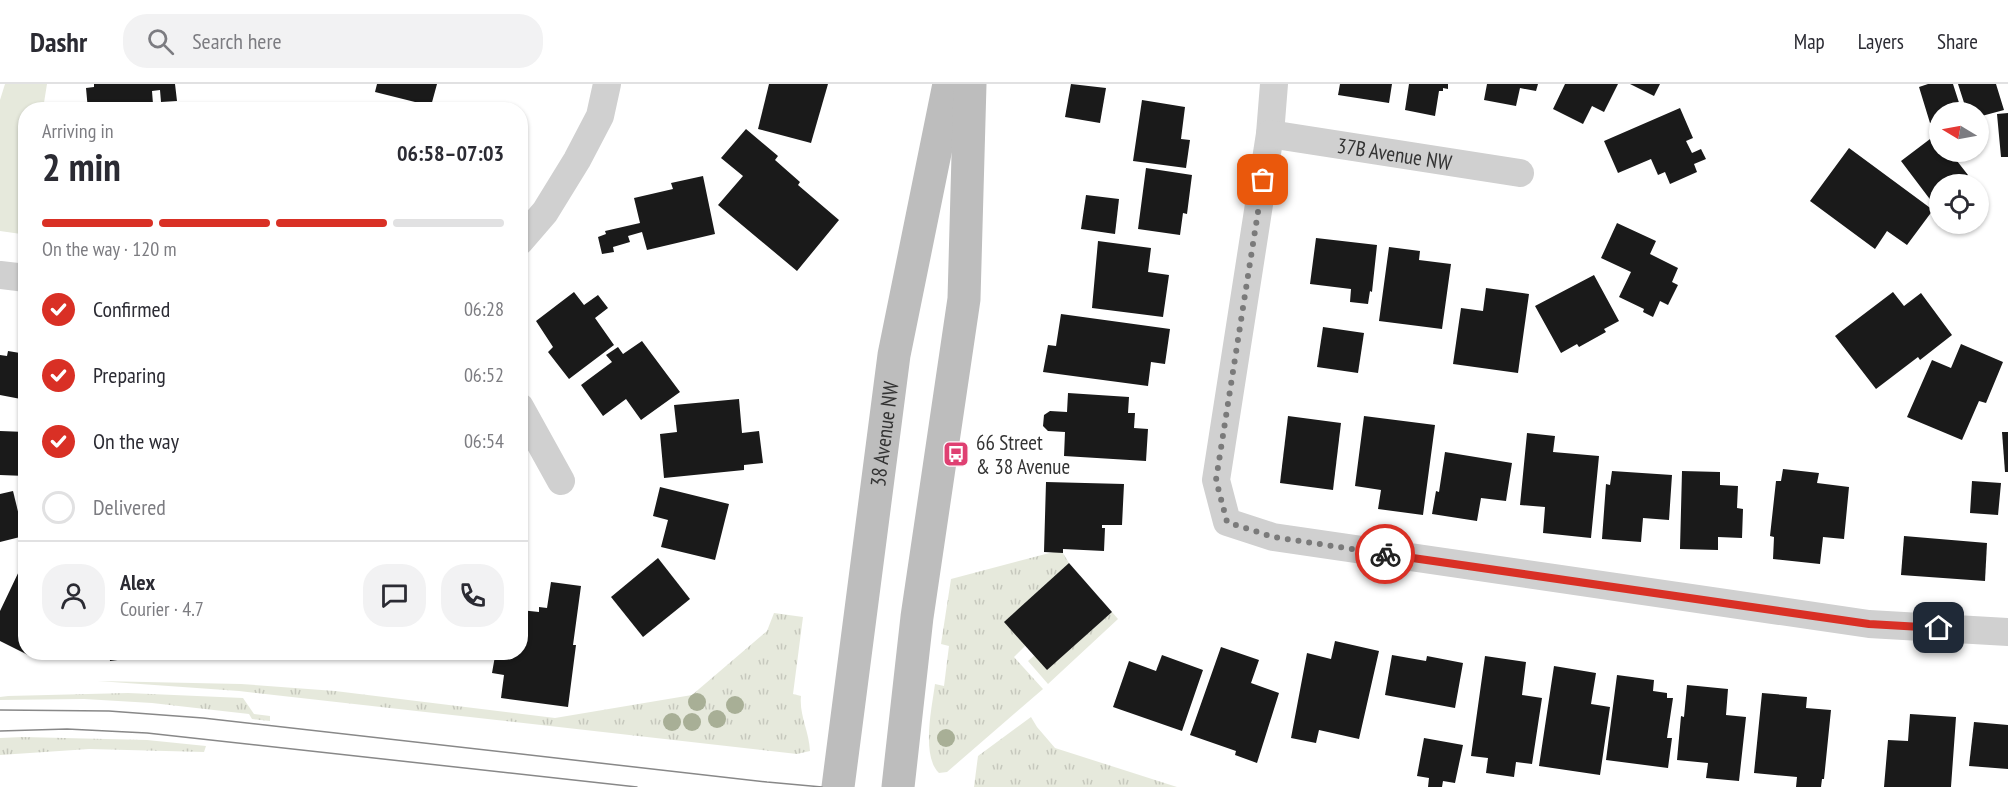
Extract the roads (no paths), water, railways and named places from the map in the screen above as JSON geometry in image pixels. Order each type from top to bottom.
[{"type":"street","points":[[528,232],[545,212],[577,160],[600,116],[607,84]]},
{"type":"street","name":"38 Avenue NW","points":[[838,787],[894,355],[950,84]]},
{"type":"street","points":[[898,787],[917,617],[964,299],[970,84]]},
{"type":"street","points":[[1274,84],[1270,134],[1216,480],[1227,522],[1273,537],[1846,621],[2008,633]]},
{"type":"street","name":"37B Avenue NW","points":[[1270,134],[1520,173]]},
{"type":"street","points":[[0,275],[18,277]]},
{"type":"street","points":[[528,422],[561,481]]},
{"type":"tram line","points":[[0,710],[109,711],[203,718],[822,787]]},
{"type":"tram line","points":[[0,731],[67,729],[147,733],[637,787]]},
{"type":"place","name":"66 Street & 38 Avenue","points":[[956,454]]}]
